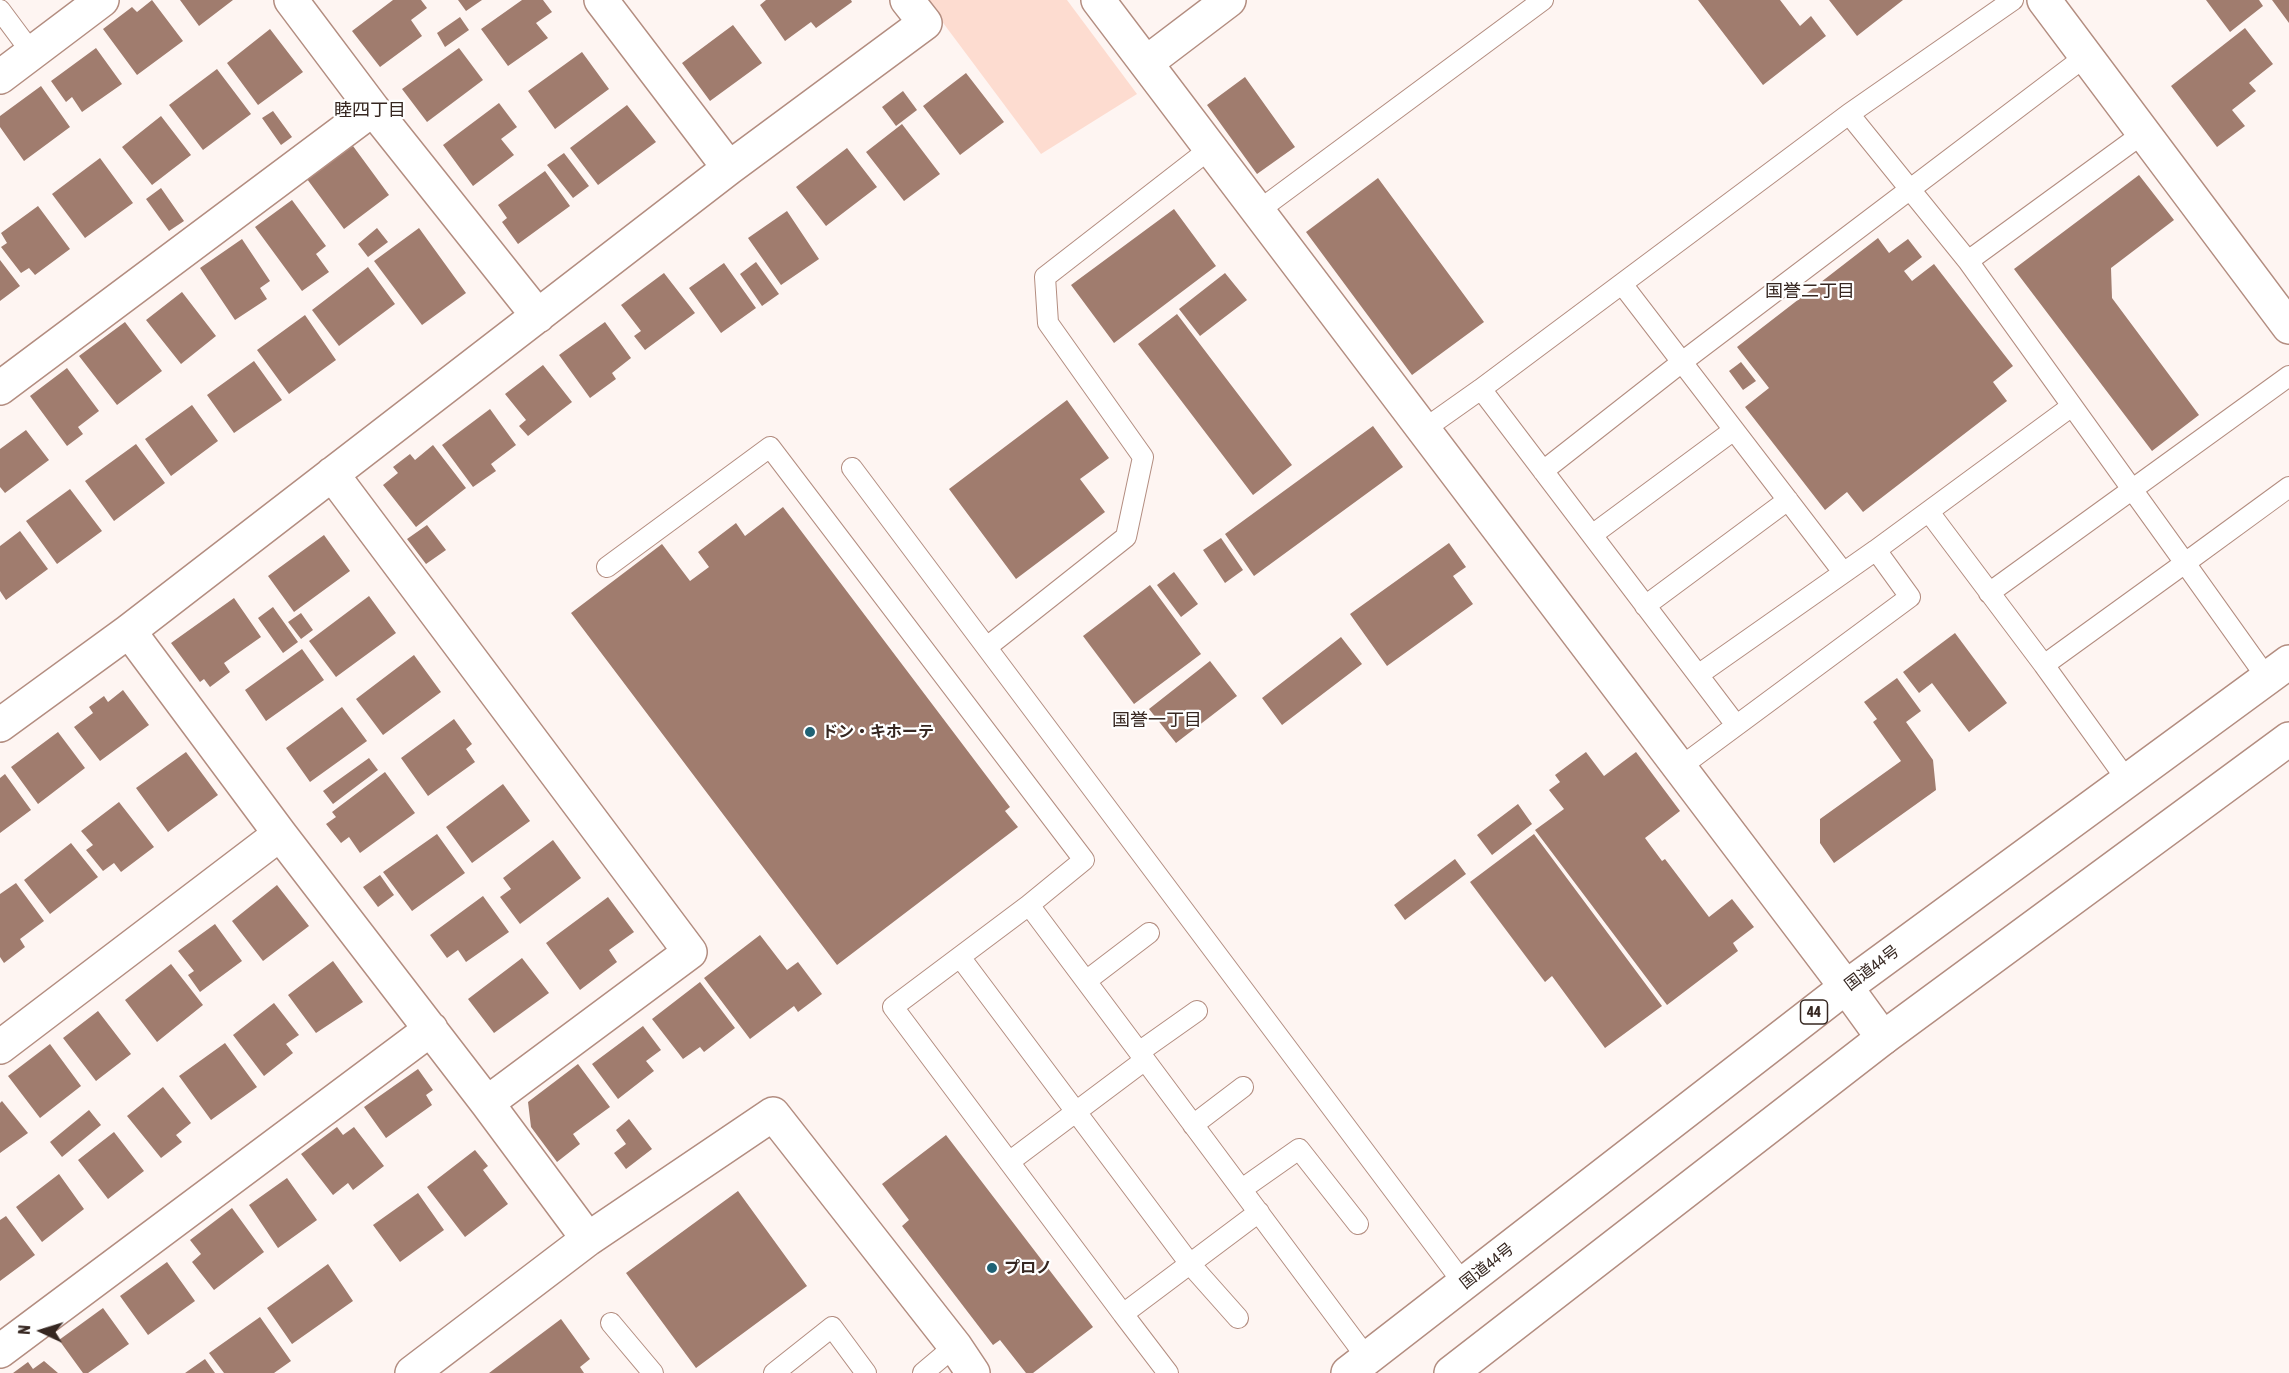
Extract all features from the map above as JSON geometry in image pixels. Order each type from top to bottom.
[{"type":"main road","points":[[0,77],[102,0]]},
{"type":"main road","points":[[291,0],[373,109],[538,316]]},
{"type":"main road","points":[[601,0],[729,168]]},
{"type":"main road","points":[[0,724],[129,631],[729,168],[925,23],[907,0]]},
{"type":"main road","points":[[1098,0],[1846,987],[1882,1038]]},
{"type":"main road","points":[[1146,63],[1229,0]]},
{"type":"main road","points":[[2044,0],[2289,327]]},
{"type":"main road","points":[[0,388],[373,109]]},
{"type":"main road","points":[[332,474],[690,952],[488,1103]]},
{"type":"main road","points":[[129,631],[280,834],[488,1103],[588,1239]]},
{"type":"main road","name":"国道44号","points":[[1358,1366],[1846,987],[2278,670]]},
{"type":"main road","points":[[1451,1373],[1882,1038],[2289,739]]},
{"type":"main road","points":[[0,1047],[280,834]]},
{"type":"main road","points":[[0,1351],[431,1029]]},
{"type":"main road","points":[[412,1373],[588,1239],[772,1114],[955,1346],[973,1373]]},
{"type":"lane","points":[[1258,211],[1543,0]]},
{"type":"lane","points":[[1423,430],[1849,114],[2013,0]]},
{"type":"lane","points":[[0,10],[32,53]]},
{"type":"lane","points":[[1543,471],[1682,362],[2086,56]]},
{"type":"lane","points":[[1849,114],[1968,261],[2185,563],[2278,670]]},
{"type":"lane","points":[[1968,261],[2145,132]]},
{"type":"lane","points":[[987,647],[1126,537],[1143,457],[1048,323],[1045,277],[1211,148]]},
{"type":"lane","points":[[1622,284],[1843,572]]},
{"type":"lane","points":[[1989,593],[2289,376]]},
{"type":"lane","points":[[1481,389],[1736,725]]},
{"type":"lane","points":[[1698,675],[1929,512],[2072,406]]},
{"type":"lane","points":[[1592,535],[1734,430]]},
{"type":"lane","points":[[608,567],[770,447],[1084,860],[1029,905],[893,1007],[1168,1373]]},
{"type":"lane","points":[[852,468],[1464,1284]]},
{"type":"lane","points":[[2044,665],[2289,487]]},
{"type":"lane","points":[[1645,606],[1788,500]]},
{"type":"lane","points":[[1929,512],[2127,780]]},
{"type":"lane","points":[[1679,768],[1910,597],[1876,550]]},
{"type":"lane","points":[[1029,905],[1259,1212],[1358,1366]]},
{"type":"lane","points":[[1086,981],[1149,933]]},
{"type":"lane","points":[[960,957],[1190,1264],[1238,1318]]},
{"type":"lane","points":[[1010,1162],[1076,1112],[1197,1011]]},
{"type":"lane","points":[[1193,1125],[1243,1087]]},
{"type":"lane","points":[[1242,1189],[1299,1149],[1358,1224]]},
{"type":"lane","points":[[1123,1314],[1259,1212]]},
{"type":"lane","points":[[611,1323],[653,1373]]},
{"type":"lane","points":[[774,1373],[832,1328],[866,1373]]},
{"type":"lane","points":[[923,1373],[955,1346]]},
{"type":"shaded area","points":[[926,0],[1067,0],[1137,94],[1041,154]]},
{"type":"building","points":[[152,0],[183,41],[137,75],[103,29],[132,7],[137,12]]},
{"type":"building","points":[[180,0],[233,0],[199,26]]},
{"type":"building","points":[[393,0],[421,0],[427,8],[411,20],[422,36],[380,67],[352,31]]},
{"type":"building","points":[[458,0],[482,0],[466,11]]},
{"type":"building","points":[[522,0],[543,0],[552,12],[536,23],[548,38],[508,66],[481,29]]},
{"type":"building","points":[[766,0],[851,0],[852,2],[816,28],[811,22],[785,41],[760,5]]},
{"type":"building","points":[[1698,0],[1780,0],[1800,26],[1811,16],[1826,36],[1763,85]]},
{"type":"building","points":[[1829,0],[1903,0],[1857,36]]},
{"type":"building","points":[[2206,0],[2259,0],[2263,6],[2230,32]]},
{"type":"building","points":[[2272,0],[2289,0],[2289,23]]},
{"type":"building","points":[[460,17],[469,30],[445,47],[437,33]]},
{"type":"building","points":[[733,25],[762,63],[710,101],[682,63]]},
{"type":"building","points":[[2245,28],[2273,64],[2249,83],[2256,91],[2232,110],[2245,126],[2217,147],[2171,86]]},
{"type":"building","points":[[270,29],[303,72],[258,105],[227,63]]},
{"type":"building","points":[[96,48],[122,84],[82,112],[72,97],[66,102],[51,81]]},
{"type":"building","points":[[459,48],[483,80],[427,122],[402,89]]},
{"type":"building","points":[[582,52],[609,89],[555,129],[528,91]]},
{"type":"building","points":[[217,69],[251,114],[203,150],[169,105]]},
{"type":"building","points":[[966,73],[1004,122],[960,155],[923,106]]},
{"type":"building","points":[[1245,77],[1295,147],[1257,174],[1207,105]]},
{"type":"building","points":[[41,86],[70,127],[24,161],[0,127],[0,116]]},
{"type":"building","points":[[903,91],[917,110],[896,126],[882,107]]},
{"type":"building","points":[[499,103],[517,127],[501,139],[514,155],[473,186],[443,145]]},
{"type":"building","points":[[627,105],[656,142],[598,185],[570,148]]},
{"type":"building","points":[[273,111],[292,137],[281,145],[262,118]]},
{"type":"building","points":[[161,116],[191,155],[152,185],[122,147]]},
{"type":"building","points":[[902,124],[940,174],[904,201],[866,152]]},
{"type":"building","points":[[353,146],[389,195],[344,229],[307,179]]},
{"type":"building","points":[[847,148],[877,187],[826,226],[796,187]]},
{"type":"building","points":[[564,153],[589,186],[573,198],[547,165]]},
{"type":"building","points":[[100,158],[133,203],[85,238],[52,194]]},
{"type":"building","points":[[545,171],[570,206],[518,244],[502,222],[507,218],[498,205]]},
{"type":"building","points":[[2139,175],[2174,220],[2111,268],[2112,298],[2199,415],[2152,451],[2014,269]]},
{"type":"building","points":[[1378,178],[1484,322],[1412,375],[1306,232]]},
{"type":"building","points":[[161,188],[184,221],[169,231],[146,199]]},
{"type":"building","points":[[292,200],[326,246],[316,254],[329,272],[302,291],[255,227]]},
{"type":"building","points":[[38,206],[70,249],[35,275],[29,268],[21,273],[1,247],[7,243],[1,233]]},
{"type":"building","points":[[1174,209],[1216,266],[1114,343],[1071,285]]},
{"type":"building","points":[[787,211],[819,259],[781,285],[748,238]]},
{"type":"building","points":[[377,228],[388,242],[368,257],[358,244]]},
{"type":"building","points":[[419,228],[466,293],[422,325],[374,261]]},
{"type":"building","points":[[1878,238],[1889,253],[1908,239],[1922,257],[1904,271],[1912,281],[1934,264],[2013,366],[1993,382],[2007,401],[1863,512],[1847,492],[1825,510],[1745,407],[1769,388],[1737,347]]},
{"type":"building","points":[[242,239],[270,281],[260,288],[267,299],[235,320],[200,268]]},
{"type":"building","points":[[0,260],[20,286],[0,301]]},
{"type":"building","points":[[756,262],[779,294],[762,306],[740,274]]},
{"type":"building","points":[[724,263],[756,308],[721,333],[689,288]]},
{"type":"building","points":[[368,267],[395,304],[339,346],[312,310]]},
{"type":"building","points":[[664,273],[695,313],[645,350],[634,336],[641,331],[621,305]]},
{"type":"building","points":[[1225,273],[1247,300],[1200,336],[1179,309]]},
{"type":"building","points":[[182,292],[216,336],[181,364],[146,320]]},
{"type":"building","points":[[1177,314],[1292,465],[1253,495],[1138,344]]},
{"type":"building","points":[[305,315],[336,360],[289,394],[257,350]]},
{"type":"building","points":[[125,322],[162,371],[117,405],[79,356]]},
{"type":"building","points":[[605,322],[631,358],[612,373],[616,379],[590,398],[559,355]]},
{"type":"building","points":[[254,361],[282,400],[234,433],[207,395]]},
{"type":"building","points":[[1741,362],[1756,381],[1743,390],[1729,371]]},
{"type":"building","points":[[543,365],[572,402],[528,436],[519,426],[526,420],[505,394]]},
{"type":"building","points":[[67,368],[99,411],[78,427],[83,434],[67,446],[30,396]]},
{"type":"building","points":[[1067,400],[1109,458],[1080,479],[1105,512],[1016,579],[949,489]]},
{"type":"building","points":[[192,405],[218,441],[171,476],[145,439]]},
{"type":"building","points":[[490,409],[516,445],[491,464],[496,471],[473,487],[442,445]]},
{"type":"building","points":[[1373,426],[1403,467],[1254,576],[1225,534]]},
{"type":"building","points":[[26,430],[49,460],[5,493],[0,487],[0,449]]},
{"type":"building","points":[[136,444],[165,483],[114,521],[85,481]]},
{"type":"building","points":[[433,445],[466,488],[416,527],[383,485],[398,473],[393,467],[410,454],[415,460]]},
{"type":"building","points":[[70,489],[102,531],[57,564],[26,521]]},
{"type":"building","points":[[783,507],[1010,807],[1005,811],[1018,827],[837,965],[571,613],[662,544],[690,581],[709,567],[698,552],[736,523],[745,536]]},
{"type":"building","points":[[427,525],[446,550],[426,564],[407,539]]},
{"type":"building","points":[[20,531],[48,569],[6,600],[0,591],[0,546]]},
{"type":"building","points":[[324,535],[350,571],[294,612],[268,576]]},
{"type":"building","points":[[1221,538],[1243,570],[1225,583],[1203,550]]},
{"type":"building","points":[[1449,543],[1466,567],[1453,576],[1473,604],[1387,666],[1350,614]]},
{"type":"building","points":[[1174,572],[1198,604],[1181,617],[1157,585]]},
{"type":"building","points":[[1150,585],[1201,654],[1134,704],[1083,636]]},
{"type":"building","points":[[369,596],[396,633],[336,677],[309,641]]},
{"type":"building","points":[[234,598],[261,637],[224,663],[230,672],[210,687],[204,679],[200,682],[171,643]]},
{"type":"building","points":[[273,607],[298,642],[283,653],[258,618]]},
{"type":"building","points":[[301,613],[313,630],[301,639],[288,622]]},
{"type":"building","points":[[1955,633],[2007,703],[1969,732],[1932,683],[1919,693],[1903,672]]},
{"type":"building","points":[[1341,637],[1362,664],[1282,725],[1262,698]]},
{"type":"building","points":[[302,649],[324,680],[266,721],[245,690]]},
{"type":"building","points":[[414,655],[441,692],[383,735],[356,699]]},
{"type":"building","points":[[1210,661],[1237,696],[1176,743],[1149,709]]},
{"type":"building","points":[[1897,678],[1921,711],[1906,722],[1933,760],[1936,790],[1834,863],[1820,843],[1820,819],[1901,761],[1873,722],[1877,719],[1864,702]]},
{"type":"building","points":[[123,690],[149,725],[100,761],[74,727],[93,713],[89,707],[104,696],[108,702]]},
{"type":"building","points":[[342,707],[367,741],[310,782],[286,748]]},
{"type":"building","points":[[454,719],[472,744],[466,749],[475,762],[428,796],[401,758]]},
{"type":"building","points":[[58,732],[85,768],[38,804],[11,767]]},
{"type":"building","points":[[186,752],[218,795],[168,832],[136,788]]},
{"type":"building","points":[[1586,752],[1604,776],[1636,752],[1680,811],[1645,838],[1662,861],[1665,859],[1709,917],[1732,899],[1754,927],[1733,943],[1738,951],[1667,1005],[1535,830],[1564,809],[1549,790],[1560,782],[1555,775]]},
{"type":"building","points":[[369,758],[378,770],[333,804],[323,791]]},
{"type":"building","points":[[385,772],[415,813],[360,853],[349,837],[341,843],[326,824],[336,817],[332,812]]},
{"type":"building","points":[[5,774],[31,810],[0,833],[0,778]]},
{"type":"building","points":[[503,784],[530,821],[472,863],[446,827]]},
{"type":"building","points":[[119,802],[154,847],[121,872],[114,863],[103,871],[86,850],[93,845],[81,831]]},
{"type":"building","points":[[1518,804],[1532,824],[1492,855],[1477,835]]},
{"type":"building","points":[[437,834],[465,873],[412,911],[383,872]]},
{"type":"building","points":[[1534,834],[1662,1006],[1605,1048],[1552,976],[1545,982],[1470,882]]},
{"type":"building","points":[[553,840],[581,878],[520,924],[500,897],[511,889],[503,878]]},
{"type":"building","points":[[71,843],[98,877],[50,914],[24,880]]},
{"type":"building","points":[[1455,859],[1466,874],[1405,920],[1394,905]]},
{"type":"building","points":[[380,875],[394,895],[378,907],[363,887]]},
{"type":"building","points":[[16,883],[44,921],[20,939],[25,947],[4,963],[0,957],[0,894]]},
{"type":"building","points":[[277,885],[309,926],[263,961],[232,921]]},
{"type":"building","points":[[483,896],[509,932],[466,962],[458,950],[447,958],[430,935]]},
{"type":"building","points":[[608,897],[634,932],[609,950],[617,962],[580,990],[546,943]]},
{"type":"building","points":[[215,924],[242,961],[200,992],[188,975],[194,971],[178,951]]},
{"type":"building","points":[[760,935],[787,970],[798,962],[822,994],[798,1012],[794,1006],[750,1039],[704,978]]},
{"type":"building","points":[[522,958],[549,993],[494,1033],[468,999]]},
{"type":"building","points":[[333,961],[363,1002],[316,1033],[288,995]]},
{"type":"building","points":[[171,964],[203,1005],[157,1042],[125,1000]]},
{"type":"building","points":[[700,982],[735,1028],[704,1052],[700,1047],[683,1059],[652,1019]]},
{"type":"building","points":[[274,1003],[299,1035],[286,1044],[293,1053],[264,1076],[233,1035]]},
{"type":"building","points":[[98,1011],[131,1054],[96,1081],[63,1038]]},
{"type":"building","points":[[643,1026],[661,1050],[646,1061],[654,1071],[618,1099],[592,1064]]},
{"type":"building","points":[[225,1043],[257,1087],[211,1120],[179,1076]]},
{"type":"building","points":[[50,1044],[81,1086],[40,1118],[8,1076]]},
{"type":"building","points":[[578,1064],[610,1107],[573,1134],[580,1144],[557,1162],[531,1127],[528,1102]]},
{"type":"building","points":[[418,1069],[433,1090],[426,1095],[432,1105],[386,1138],[364,1107]]},
{"type":"building","points":[[163,1087],[191,1123],[176,1135],[182,1142],[161,1158],[127,1116]]},
{"type":"building","points":[[2,1101],[28,1133],[0,1153],[0,1103]]},
{"type":"building","points":[[89,1110],[101,1125],[62,1157],[50,1142]]},
{"type":"building","points":[[629,1119],[652,1149],[626,1169],[614,1153],[626,1144],[616,1130]]},
{"type":"building","points":[[337,1127],[343,1135],[354,1127],[384,1166],[353,1190],[348,1183],[333,1195],[301,1154]]},
{"type":"building","points":[[114,1132],[144,1171],[108,1199],[78,1160]]},
{"type":"building","points":[[946,1135],[1093,1327],[1033,1373],[1026,1373],[1000,1340],[993,1345],[902,1226],[909,1220],[882,1184]]},
{"type":"building","points":[[475,1150],[488,1166],[483,1170],[508,1204],[465,1237],[427,1187]]},
{"type":"building","points":[[59,1174],[84,1209],[42,1242],[16,1207]]},
{"type":"building","points":[[287,1178],[317,1220],[278,1248],[249,1205]]},
{"type":"building","points":[[738,1191],[807,1286],[696,1368],[626,1273]]},
{"type":"building","points":[[418,1193],[444,1230],[400,1262],[373,1225]]},
{"type":"building","points":[[232,1208],[264,1252],[214,1290],[192,1262],[201,1254],[190,1240]]},
{"type":"building","points":[[6,1216],[35,1255],[0,1281],[0,1220]]},
{"type":"building","points":[[167,1262],[195,1301],[148,1335],[120,1296]]},
{"type":"building","points":[[328,1264],[353,1301],[292,1344],[267,1308]]},
{"type":"building","points":[[103,1308],[129,1344],[88,1373],[83,1373],[59,1340]]},
{"type":"building","points":[[260,1317],[291,1361],[274,1373],[224,1373],[209,1353]]},
{"type":"building","points":[[561,1319],[590,1359],[580,1367],[584,1373],[489,1373]]},
{"type":"building","points":[[205,1359],[215,1373],[185,1373]]},
{"type":"building","points":[[44,1361],[58,1373],[13,1373],[28,1362],[33,1369]]},
{"type":"place","name":"ドン・キホーテ","points":[[810,732]]},
{"type":"place","name":"プロノ","points":[[992,1268]]},
{"type":"district","name":"睦四丁目","points":[[370,110]]},
{"type":"district","name":"国誉二丁目","points":[[1810,291]]},
{"type":"district","name":"国誉一丁目","points":[[1157,720]]}]
